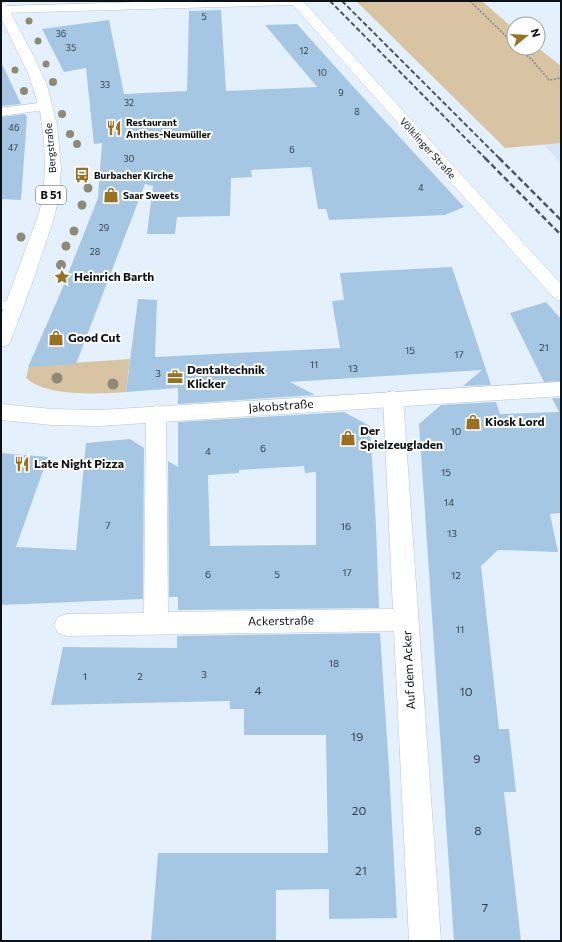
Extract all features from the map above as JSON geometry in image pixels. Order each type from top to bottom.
[{"type":"street","points":[[2,8],[296,1]]},
{"type":"street","name":"Völklinger Straße","points":[[296,1],[561,295]]},
{"type":"street","name":"Bergstraße","points":[[1,340],[7,306],[34,251],[51,197],[53,171],[46,106],[37,78],[2,8]]},
{"type":"street","points":[[1,112],[46,106]]},
{"type":"street","name":"Jakobstraße","points":[[1,412],[72,418],[100,418],[393,398],[561,389]]},
{"type":"street","name":"Auf dem Acker","points":[[393,398],[425,941]]},
{"type":"street","points":[[156,414],[156,623]]},
{"type":"street","name":"Ackerstraße","points":[[67,625],[406,620]]},
{"type":"path","points":[[470,1],[506,37]]},
{"type":"path","points":[[528,56],[549,80],[561,78]]},
{"type":"shaded area","points":[[356,1],[482,1],[506,22],[506,56],[546,56],[546,54],[561,66],[561,143],[505,148]]},
{"type":"shaded area","points":[[561,143],[561,163],[543,144]]},
{"type":"shaded area","points":[[130,359],[126,392],[74,393],[47,388],[35,384],[26,378],[29,366]]},
{"type":"building","points":[[221,10],[226,91],[317,87],[265,25],[297,24],[464,207],[445,215],[329,220],[326,209],[318,209],[311,167],[251,170],[252,177],[231,178],[230,216],[177,217],[175,234],[147,234],[153,186],[145,184],[76,364],[28,367],[60,294],[98,198],[102,143],[94,144],[86,68],[64,72],[42,29],[109,20],[124,94],[187,91],[189,11]]},
{"type":"building","points":[[1,62],[21,104],[1,106]]},
{"type":"building","points":[[25,114],[27,117],[21,200],[1,199],[1,117]]},
{"type":"building","points":[[452,267],[491,385],[463,386],[482,370],[290,382],[315,395],[178,404],[178,388],[126,392],[138,299],[157,300],[155,357],[340,348],[332,301],[344,300],[340,273]]},
{"type":"building","points":[[546,302],[561,319],[561,381],[544,382],[510,313]]},
{"type":"building","points":[[552,398],[561,398],[561,513],[550,514],[558,552],[498,550],[481,566],[499,729],[509,729],[516,792],[504,792],[521,941],[454,941],[419,424],[441,405],[496,402],[500,414],[559,412]]},
{"type":"building","points":[[344,412],[370,426],[379,608],[178,610],[178,597],[169,597],[168,461],[178,467],[178,422]],"holes":[[[304,466],[305,473],[316,472],[316,545],[210,546],[208,475],[239,473],[239,470]]]},
{"type":"building","points":[[130,439],[144,448],[143,599],[1,605],[1,453],[48,457],[16,547],[76,550],[86,443]]},
{"type":"building","points":[[380,633],[397,918],[329,919],[329,889],[276,890],[276,941],[151,941],[158,853],[328,853],[326,735],[244,735],[244,709],[230,709],[230,701],[51,705],[63,647],[177,648],[177,636]]},
{"type":"railway","points":[[330,1],[486,159]]},
{"type":"railway","points":[[342,1],[561,220]]},
{"type":"railway","points":[[485,158],[561,235]]},
{"type":"place","name":"Restaurant Anthes-Neumüller","points":[[114,128]]},
{"type":"place","name":"Burbacher Kirche","points":[[82,175]]},
{"type":"place","name":"Saar Sweets","points":[[111,195]]},
{"type":"place","name":"Heinrich Barth","points":[[62,277]]},
{"type":"place","name":"Good Cut","points":[[56,338]]},
{"type":"place","name":"Dentaltechnik Klicker","points":[[175,377]]},
{"type":"place","name":"Kiosk Lord","points":[[473,422]]},
{"type":"place","name":"Der Spielzeugladen","points":[[348,438]]},
{"type":"place","name":"Late Night Pizza","points":[[22,464]]}]
